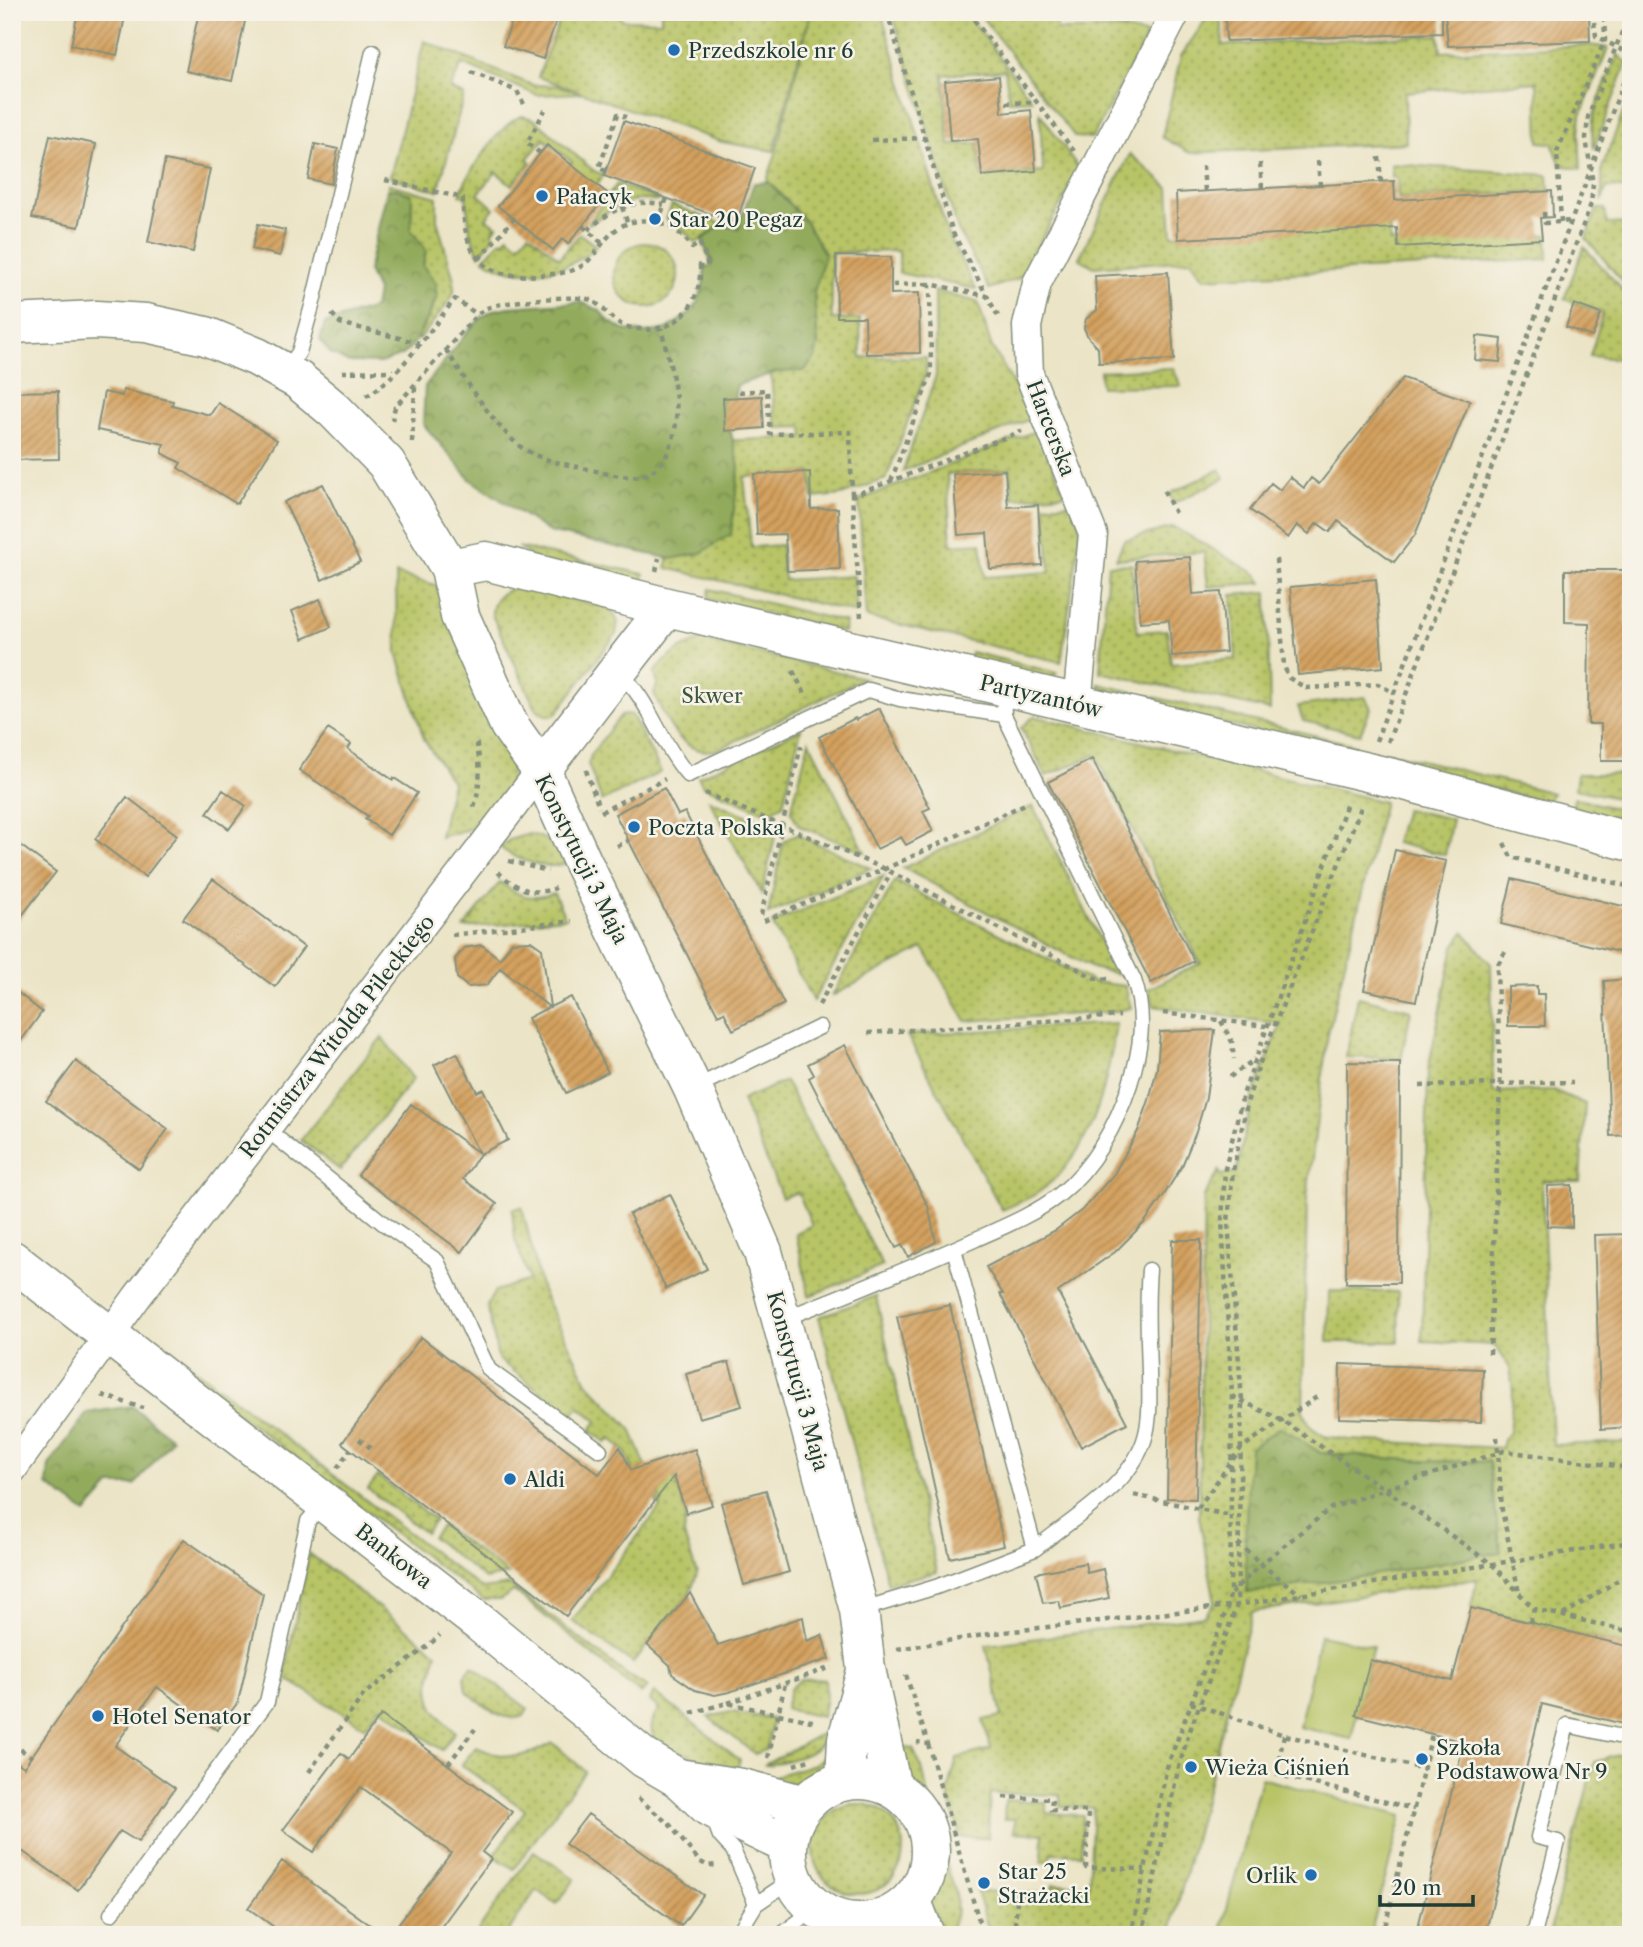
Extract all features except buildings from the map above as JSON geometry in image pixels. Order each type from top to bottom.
[{"type":"street","name":"Harcerska","points":[[1077,705],[1093,534],[1029,374],[1027,326],[1037,283],[1176,12]]},
{"type":"street","name":"Konstytucji 3 Maja","points":[[12,324],[96,320],[178,328],[206,335],[285,372],[334,410],[386,463],[450,568],[460,615],[509,725],[541,770],[692,1088],[763,1252],[859,1610],[865,1665],[892,1788]]},
{"type":"street","name":"Partyzantów","points":[[450,568],[486,561],[667,607],[1003,701],[1077,705],[1369,763],[1631,842]]},
{"type":"street","name":"Rotmistrza Witolda Pileckiego","points":[[12,1470],[109,1335],[667,607]]},
{"type":"street","name":"Bankowa","points":[[12,1260],[109,1335],[330,1486],[480,1623],[644,1758],[678,1778],[709,1807],[791,1862]]},
{"type":"street","name":"Konstytucji 3 Maja","points":[[845,1782],[848,1739],[865,1665]]},
{"type":"street","name":"Bankowa","points":[[678,1778],[742,1788],[805,1805]]},
{"type":"street","points":[[869,1781],[892,1788],[909,1801],[922,1819],[929,1839],[929,1861],[923,1881],[911,1899],[881,1928],[835,1918],[816,1908],[803,1895],[791,1862],[793,1824],[805,1805],[823,1790],[845,1782],[869,1781]]},
{"type":"street","points":[[911,1899],[925,1935]]},
{"type":"lane","points":[[285,372],[299,352],[312,306],[373,52]]},
{"type":"lane","points":[[617,670],[645,701],[670,750],[688,775],[810,712],[869,690],[900,699],[1003,701],[1044,795],[1134,980],[1142,1010],[1139,1048],[1125,1100],[1112,1127],[1083,1170],[1060,1194],[1045,1205],[997,1230],[783,1319]]},
{"type":"lane","points":[[692,1088],[817,1021]]},
{"type":"lane","points":[[266,1129],[383,1223],[437,1261],[489,1370],[600,1450]]},
{"type":"lane","points":[[954,1249],[1035,1549]]},
{"type":"lane","points":[[859,1610],[936,1587],[1035,1549],[1114,1485],[1137,1457],[1146,1438],[1150,1419],[1149,1270]]},
{"type":"lane","points":[[111,1914],[267,1702],[308,1521],[330,1486]]},
{"type":"lane","points":[[1534,1935],[1558,1842],[1538,1837],[1567,1725],[1631,1739]]},
{"type":"lane","points":[[709,1807],[720,1836],[733,1850],[757,1904]]},
{"type":"lane","points":[[737,1935],[757,1904],[791,1862]]},
{"type":"lane","points":[[781,1935],[816,1908]]},
{"type":"path","points":[[887,12],[953,233],[1004,327]]},
{"type":"path","points":[[968,12],[1092,175]]},
{"type":"path","points":[[1561,222],[1556,152],[1605,40],[1604,12]]},
{"type":"path","points":[[1131,1935],[1167,1767],[1230,1595],[1233,1537],[1232,1396],[1222,1221],[1228,1157],[1243,1095],[1266,1026],[1369,763],[1417,667],[1591,204],[1593,184],[1586,138],[1588,117],[1630,12]]},
{"type":"path","points":[[1594,22],[1596,36],[1631,55]]},
{"type":"path","points":[[1142,1935],[1178,1770],[1189,1733],[1237,1605],[1242,1401],[1228,1222],[1236,1158],[1248,1099],[1394,693],[1631,62]]},
{"type":"path","points":[[471,72],[517,91],[524,104]]},
{"type":"path","points":[[1006,103],[1036,102]]},
{"type":"path","points":[[540,153],[527,143],[545,110]]},
{"type":"path","points":[[606,171],[599,168],[618,114],[626,117]]},
{"type":"path","points":[[872,140],[925,138]]},
{"type":"path","points":[[1379,157],[1381,182]]},
{"type":"path","points":[[1318,161],[1320,185]]},
{"type":"path","points":[[1260,163],[1262,188]]},
{"type":"path","points":[[1203,166],[1205,191]]},
{"type":"path","points":[[385,180],[463,198],[463,215],[473,252],[479,260],[498,273],[509,276],[565,272],[578,268],[612,233],[628,224],[658,222],[675,228],[685,235],[692,248],[700,243],[708,262],[700,265],[700,284],[688,311],[661,328],[626,326],[615,321],[590,300],[576,298],[513,301],[486,308],[395,407],[391,417],[393,428]]},
{"type":"path","points":[[658,222],[667,198]]},
{"type":"path","points":[[588,230],[622,207],[664,205]]},
{"type":"path","points":[[622,207],[628,224]]},
{"type":"path","points":[[1544,212],[1545,223],[1571,221]]},
{"type":"path","points":[[479,260],[517,215]]},
{"type":"path","points":[[583,226],[603,244]]},
{"type":"path","points":[[893,285],[930,284],[987,296]]},
{"type":"path","points":[[891,481],[931,374],[930,284]]},
{"type":"path","points":[[358,396],[366,396],[376,390],[395,371],[455,299],[478,315]]},
{"type":"path","points":[[312,306],[328,309],[340,323],[419,343]]},
{"type":"path","points":[[446,349],[495,418],[515,442],[530,454],[607,474],[642,476],[662,463],[671,448],[677,425],[676,395],[661,328]]},
{"type":"path","points":[[341,372],[395,371]]},
{"type":"path","points":[[411,449],[415,386]]},
{"type":"path","points":[[740,392],[767,390],[770,434],[850,432],[861,622]]},
{"type":"path","points":[[852,496],[1047,421]]},
{"type":"path","points":[[1164,491],[1175,513]]},
{"type":"path","points":[[1276,559],[1284,666],[1289,678],[1306,688],[1378,684],[1394,693]]},
{"type":"path","points":[[789,663],[810,712],[763,918],[885,869],[1044,795]]},
{"type":"path","points":[[475,736],[480,757],[480,786],[469,821],[470,834],[479,853],[515,887],[530,892],[547,891],[562,885]]},
{"type":"path","points":[[584,760],[606,823]]},
{"type":"path","points":[[694,788],[885,869],[1095,978],[1134,980]]},
{"type":"path","points":[[601,812],[613,807]]},
{"type":"path","points":[[611,835],[620,853]]},
{"type":"path","points":[[617,846],[628,841]]},
{"type":"path","points":[[479,853],[556,873]]},
{"type":"path","points":[[817,1021],[891,872]]},
{"type":"path","points":[[448,935],[580,920]]},
{"type":"path","points":[[1490,1354],[1500,1084],[1497,966],[1505,952]]},
{"type":"path","points":[[868,1033],[1113,1018],[1142,1010],[1266,1026]]},
{"type":"path","points":[[1221,1021],[1232,1042],[1234,1059]]},
{"type":"path","points":[[1230,1077],[1255,1058]]},
{"type":"path","points":[[1420,1086],[1573,1082]]},
{"type":"path","points":[[1198,1508],[1241,1448],[1320,1395]]},
{"type":"path","points":[[1232,1396],[1281,1420],[1493,1565],[1534,1609],[1631,1633]]},
{"type":"path","points":[[1497,1437],[1502,1510],[1519,1594]]},
{"type":"path","points":[[359,1439],[371,1448]]},
{"type":"path","points":[[330,1486],[350,1450]]},
{"type":"path","points":[[1230,1595],[1261,1564],[1331,1508],[1504,1451],[1631,1468]]},
{"type":"path","points":[[1114,1485],[1145,1499],[1232,1516]]},
{"type":"path","points":[[1233,1537],[1261,1564],[1301,1595]]},
{"type":"path","points":[[691,1713],[837,1666],[865,1665],[996,1633],[1237,1605],[1631,1542]]},
{"type":"path","points":[[1562,1616],[1631,1572]]},
{"type":"path","points":[[1530,1622],[1534,1609]]},
{"type":"path","points":[[309,1772],[364,1694],[441,1634]]},
{"type":"path","points":[[768,1758],[785,1683]]},
{"type":"path","points":[[727,1703],[817,1722]]},
{"type":"path","points":[[1191,1703],[1284,1735],[1424,1769]]},
{"type":"path","points":[[448,1764],[475,1729]]},
{"type":"path","points":[[1383,1935],[1432,1734]]},
{"type":"path","points":[[1284,1735],[1276,1774],[1414,1809]]},
{"type":"path","points":[[12,1744],[32,1757]]},
{"type":"path","points":[[928,1744],[983,1935]]},
{"type":"path","points":[[785,1768],[807,1762],[818,1754]]},
{"type":"path","points":[[1003,1797],[1052,1799],[1051,1810],[1087,1811],[1086,1868],[1145,1870]]},
{"type":"path","points":[[1014,1935],[1018,1889]]},
{"type":"green space","name":"Przedszkole nr 6","points":[[563,12],[621,12],[622,20],[661,21],[661,12],[810,12],[774,151],[722,142],[538,77]]},
{"type":"green space","points":[[811,12],[881,12],[948,235],[976,289],[899,273],[899,251],[832,253],[832,319],[860,319],[861,357],[926,357],[926,373],[886,479],[841,495],[813,498],[811,472],[744,477],[751,547],[781,545],[784,580],[854,576],[857,613],[666,568],[700,442],[804,437],[803,427],[776,428],[755,217],[776,153]]},
{"type":"green space","points":[[892,12],[966,12],[1032,100],[1009,101],[1005,70],[943,75],[949,145],[978,143],[981,176],[1043,172],[1040,113],[1080,170],[1020,278],[989,289],[958,230]]},
{"type":"green space","points":[[978,12],[1056,12],[1057,30],[1122,29],[1148,35],[1092,138],[1075,137]]},
{"type":"green space","points":[[1211,12],[1221,12],[1223,45],[1439,35],[1441,52],[1590,45],[1608,48],[1581,115],[1581,169],[1561,165],[1552,143],[1539,142],[1537,82],[1405,92],[1406,143],[1190,153],[1162,137],[1181,56]]},
{"type":"green space","points":[[424,41],[532,85],[560,86],[581,93],[537,95],[462,64],[450,89],[464,95],[438,191],[393,178],[390,177]]},
{"type":"green space","points":[[1618,55],[1627,63],[1594,148],[1592,136],[1595,112]]},
{"type":"green space","points":[[1631,92],[1631,189],[1607,187],[1602,201],[1602,168]]},
{"type":"green space","points":[[522,116],[534,119],[594,171],[604,175],[594,188],[569,167],[572,162],[544,139],[527,159],[531,162],[512,185],[496,172],[478,194],[494,208],[486,218],[497,226],[492,233],[495,236],[479,255],[470,232],[466,197],[460,195],[469,175],[495,138]]},
{"type":"green space","points":[[1130,154],[1169,188],[1172,235],[1389,225],[1390,242],[1547,235],[1548,259],[1204,278],[1191,260],[1094,267],[1079,258]]},
{"type":"green space","points":[[1391,164],[1548,175],[1549,191],[1398,198],[1397,178],[1392,177]]},
{"type":"green space","points":[[769,182],[806,222],[825,255],[814,292],[818,345],[815,358],[804,371],[777,372],[737,385],[729,424],[739,467],[731,534],[701,553],[671,559],[549,532],[471,480],[423,424],[425,386],[469,330],[494,310],[581,302],[599,310],[609,321],[624,330],[646,333],[667,329],[690,313],[699,299],[705,267],[712,265],[702,240],[722,224],[737,229],[754,183]]},
{"type":"green space","points":[[389,184],[437,197],[437,220],[454,280],[451,299],[419,340],[417,339],[432,310],[436,295],[423,266],[426,250],[411,231],[412,195],[396,189],[387,190]]},
{"type":"green space","points":[[617,184],[659,199],[626,202],[588,224]]},
{"type":"green space","points":[[396,189],[412,195],[411,231],[426,250],[423,266],[435,282],[437,297],[415,342],[403,355],[380,363],[347,362],[330,353],[320,340],[325,323],[374,308],[377,291],[368,271],[387,190]]},
{"type":"green space","points":[[672,205],[722,224],[696,243],[680,227],[666,220]]},
{"type":"green space","points":[[1597,209],[1605,209],[1607,224],[1631,223],[1631,292],[1586,238]]},
{"type":"green space","points":[[529,233],[559,258],[580,234],[596,246],[573,263],[542,271],[511,270],[484,259],[501,240],[504,242],[508,236],[519,245]]},
{"type":"green space","points":[[646,243],[664,249],[672,257],[678,275],[672,293],[664,301],[646,307],[628,301],[620,293],[614,275],[620,257],[628,249]]},
{"type":"green space","points":[[1584,247],[1631,299],[1631,360],[1590,356],[1603,313],[1564,299]]},
{"type":"green space","points":[[935,291],[978,302],[991,345],[1033,418],[903,471],[936,375]]},
{"type":"green space","points":[[1173,368],[1181,386],[1101,387],[1100,371]]},
{"type":"green space","points":[[1038,430],[1065,494],[1013,498],[1010,469],[947,474],[951,545],[981,543],[985,577],[1050,572],[1045,505],[1072,503],[1081,530],[1061,662],[866,617],[859,500]]},
{"type":"green space","points":[[1220,469],[1225,478],[1174,503],[1169,494]]},
{"type":"green space","points":[[1174,527],[1256,574],[1262,583],[1208,587],[1204,552],[1116,559],[1124,540]]},
{"type":"green space","points":[[518,547],[644,574],[642,583],[536,560]]},
{"type":"green space","points":[[1132,564],[1137,632],[1167,630],[1171,664],[1236,659],[1232,595],[1267,592],[1270,710],[1100,672],[1108,565]]},
{"type":"green space","points":[[396,574],[436,585],[509,752],[512,769],[510,783],[480,826],[440,837],[452,782],[424,739],[397,653]]},
{"type":"green space","points":[[518,587],[611,608],[618,622],[616,634],[555,715],[543,714],[534,705],[492,615],[496,599]]},
{"type":"green space","points":[[710,589],[845,622],[844,632],[708,599]]},
{"type":"green space","name":"Skwer","points":[[702,640],[864,678],[717,750],[704,751],[684,742],[676,734],[654,693],[658,682],[654,673],[664,661]]},
{"type":"green space","points":[[971,652],[1057,673],[1048,682],[969,662]]},
{"type":"green space","points":[[1099,684],[1355,745],[1353,754],[1103,695]]},
{"type":"green space","points":[[1365,697],[1371,708],[1360,734],[1303,721],[1298,706]]},
{"type":"green space","points":[[621,715],[632,715],[661,772],[602,801],[588,764],[592,753]]},
{"type":"green space","points":[[1034,716],[1384,802],[1328,1033],[1307,1197],[1303,1411],[1311,1427],[1324,1436],[1350,1440],[1502,1448],[1503,1440],[1509,1432],[1513,1391],[1510,1368],[1495,1345],[1422,1341],[1428,1069],[1454,946],[1464,932],[1491,964],[1493,1092],[1553,1090],[1585,1104],[1580,1181],[1542,1181],[1553,1445],[1631,1442],[1631,1647],[1471,1608],[1477,1579],[1252,1612],[1170,1935],[990,1935],[977,1891],[1052,1894],[1054,1884],[1089,1885],[1093,1808],[1060,1806],[1060,1795],[990,1793],[988,1838],[960,1837],[948,1792],[957,1758],[991,1749],[983,1720],[1002,1716],[986,1645],[1204,1616],[1215,1602],[1199,1517],[1204,1196],[1219,1171],[1220,1175],[1236,1173],[1252,1098],[1281,1024],[1154,1006],[1148,989],[1200,963],[1095,755],[1046,776],[1021,728]]},
{"type":"green space","points":[[801,729],[783,805],[767,813],[703,786],[698,777]]},
{"type":"green space","points":[[809,741],[865,852],[799,826],[791,811]]},
{"type":"green space","points":[[1388,752],[1553,793],[1546,802],[1384,762]]},
{"type":"green space","points":[[1577,774],[1631,774],[1631,801],[1575,789]]},
{"type":"green space","points":[[1574,798],[1631,812],[1631,826],[1573,809]]},
{"type":"green space","points":[[709,800],[768,824],[775,837],[762,894]]},
{"type":"green space","points":[[1033,806],[1117,974],[1092,968],[903,868]]},
{"type":"green space","points":[[1405,809],[1452,819],[1445,855],[1395,843]]},
{"type":"green space","points":[[529,834],[552,844],[566,863],[550,866],[532,863],[513,856],[500,847],[509,840]]},
{"type":"green space","points":[[796,834],[871,868],[768,914],[783,842]]},
{"type":"green space","points":[[884,876],[813,1001],[772,923]]},
{"type":"green space","points":[[895,881],[1093,982],[1125,986],[1131,1008],[1111,1012],[966,1021],[923,948],[832,996]]},
{"type":"green space","points":[[500,882],[526,896],[538,897],[554,893],[565,918],[464,928]]},
{"type":"green space","points":[[1358,997],[1411,1010],[1401,1059],[1346,1057]]},
{"type":"green space","points":[[1116,1023],[1102,1095],[1084,1140],[1055,1178],[1036,1194],[1002,1210],[907,1035]]},
{"type":"green space","points":[[382,1037],[413,1079],[340,1170],[301,1140]]},
{"type":"green space","points":[[785,1081],[883,1266],[809,1296],[796,1233],[812,1225],[798,1192],[782,1198],[742,1100]]},
{"type":"green space","points":[[522,1207],[542,1291],[587,1382],[631,1429],[646,1467],[668,1458],[686,1513],[684,1535],[697,1574],[690,1593],[633,1663],[572,1621],[661,1506],[656,1502],[660,1497],[639,1481],[624,1450],[610,1438],[606,1442],[590,1431],[597,1421],[579,1407],[572,1416],[498,1359],[487,1305],[495,1291],[529,1280],[515,1239],[512,1209]]},
{"type":"green space","points":[[1329,1291],[1398,1292],[1399,1342],[1328,1342]]},
{"type":"green space","points":[[876,1296],[937,1572],[888,1584],[819,1317]]},
{"type":"green space","points":[[187,1363],[482,1589],[510,1585],[626,1674],[648,1687],[641,1694],[514,1591],[500,1600],[483,1600],[181,1370]]},
{"type":"green space","points":[[132,1406],[172,1439],[135,1485],[111,1485],[86,1513],[47,1485],[49,1465],[87,1413]]},
{"type":"green space","points":[[1280,1427],[1321,1453],[1425,1461],[1489,1462],[1501,1552],[1361,1577],[1247,1593],[1245,1538],[1250,1448]]},
{"type":"green space","points":[[378,1476],[435,1520],[425,1533],[368,1489]]},
{"type":"green space","points":[[442,1525],[508,1574],[485,1579],[432,1537]]},
{"type":"green space","points":[[309,1553],[437,1653],[431,1677],[430,1697],[438,1714],[455,1732],[442,1750],[380,1707],[365,1727],[284,1677]]},
{"type":"green space","points":[[1320,1635],[1373,1646],[1351,1739],[1299,1727]]},
{"type":"green space","points":[[472,1666],[528,1709],[524,1716],[516,1718],[500,1715],[466,1691],[464,1676]]},
{"type":"green space","points":[[825,1679],[826,1698],[822,1717],[785,1709],[790,1689],[800,1680]]},
{"type":"green space","points":[[654,1692],[740,1760],[735,1775],[656,1741],[652,1724],[659,1709],[650,1701]]},
{"type":"green space","points":[[732,1712],[773,1719],[767,1749],[755,1754],[708,1717]]},
{"type":"green space","points":[[826,1731],[823,1739],[812,1751],[764,1765]]},
{"type":"green space","points":[[553,1743],[585,1771],[514,1869],[494,1856],[525,1810],[461,1765],[476,1747],[498,1755],[515,1756]]},
{"type":"green space","points":[[836,1745],[825,1765],[810,1778],[791,1784],[768,1784],[775,1776],[815,1764]]},
{"type":"green space","points":[[894,1747],[913,1749],[922,1768],[933,1814],[920,1794],[904,1778]]},
{"type":"green space","points":[[1625,1753],[1631,1754],[1631,1935],[1549,1935],[1594,1762]]},
{"type":"green space","name":"Orlik","points":[[1261,1778],[1402,1816],[1370,1935],[1220,1935]]},
{"type":"green space","points":[[1005,1800],[1046,1802],[1046,1813],[1083,1815],[1081,1854],[1051,1853],[1051,1862],[1042,1862],[1043,1834],[1014,1832],[1015,1819],[1004,1819]]},
{"type":"green space","points":[[849,1804],[867,1804],[883,1811],[896,1824],[903,1840],[903,1858],[896,1874],[883,1887],[867,1894],[849,1894],[833,1887],[820,1874],[813,1858],[813,1840],[820,1824],[833,1811]]},
{"type":"green space","points":[[940,1844],[956,1894],[957,1911],[949,1933],[944,1935],[929,1903]]},
{"type":"green space","points":[[534,1851],[575,1879],[557,1904],[536,1890],[506,1935],[475,1935]]},
{"type":"place","name":"Przedszkole nr 6","points":[[674,50]]},
{"type":"place","name":"Pałacyk","points":[[542,196]]},
{"type":"place","name":"Star 20 Pegaz","points":[[655,219]]},
{"type":"place","name":"Poczta Polska","points":[[634,827]]},
{"type":"place","name":"Aldi","points":[[510,1479]]},
{"type":"place","name":"Hotel Senator","points":[[98,1716]]},
{"type":"place","name":"Szkoła Podstawowa Nr 9","points":[[1422,1759]]},
{"type":"place","name":"Wieża Ciśnień","points":[[1191,1767]]},
{"type":"place","name":"Orlik","points":[[1311,1875]]},
{"type":"place","name":"Star 25 Strażacki","points":[[984,1883]]}]
